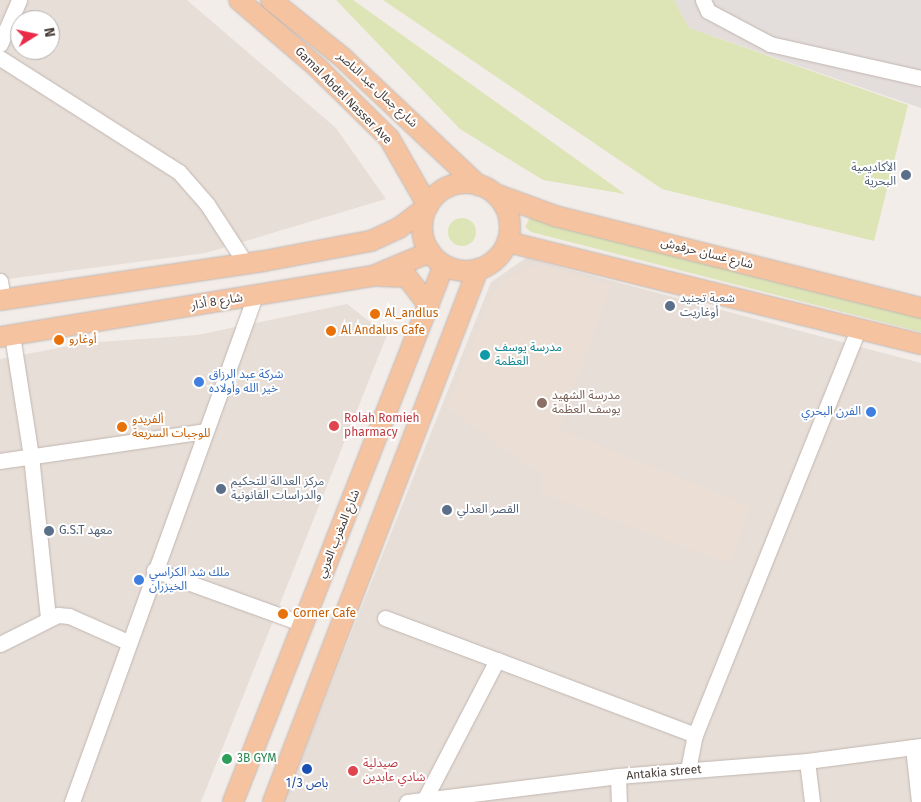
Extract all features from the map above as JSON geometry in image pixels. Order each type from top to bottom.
[{"type":"main road","name":"Gamal Abdel Nasser Ave","points":[[239,0],[318,68],[389,138],[428,206]]},
{"type":"main road","name":"شارع جمال عبد الناصر","points":[[271,0],[342,57],[487,190]]},
{"type":"main road","points":[[1,294],[246,264],[371,241],[399,228],[449,187],[487,190],[509,216],[508,242],[496,259],[478,269],[455,270],[437,258],[423,229],[428,206]]},
{"type":"main road","name":"شارع غسان حرفوش","points":[[487,190],[556,216],[921,308]]},
{"type":"main road","points":[[508,242],[921,344]]},
{"type":"main road","name":"شارع 8 أذار","points":[[6,336],[373,276],[437,258]]},
{"type":"main road","name":"شارع المغرب العربي","points":[[232,802],[429,306],[437,258]]},
{"type":"main road","points":[[273,802],[478,269]]},
{"type":"main road","points":[[373,276],[407,277],[429,306]]},
{"type":"street","points":[[0,44],[19,0]]},
{"type":"street","points":[[702,0],[708,12],[770,44],[921,78]]},
{"type":"street","points":[[0,58],[179,172],[207,204],[246,264]]},
{"type":"street","points":[[72,802],[154,570],[255,296]]},
{"type":"street","points":[[688,770],[695,735],[859,328]]},
{"type":"street","points":[[6,336],[31,456],[48,618]]},
{"type":"street","points":[[0,461],[206,430]]},
{"type":"street","points":[[154,570],[303,624]]},
{"type":"street","points":[[0,644],[48,618],[69,616],[128,642]]},
{"type":"street","points":[[384,618],[695,735]]},
{"type":"street","points":[[423,801],[446,764],[497,660]]},
{"type":"street","points":[[917,747],[919,802]]},
{"type":"street","name":"Antakia street","points":[[407,802],[618,776],[807,761],[917,747]]},
{"type":"street","points":[[807,761],[812,802]]},
{"type":"street","points":[[618,776],[619,802]]},
{"type":"shaded area","points":[[0,0],[187,0],[336,128],[386,199],[206,253],[0,280]]},
{"type":"shaded area","points":[[674,0],[921,0],[921,108],[689,28]]},
{"type":"shaded area","points":[[526,258],[921,363],[921,802],[284,802],[491,282]]},
{"type":"shaded area","points":[[536,264],[611,285],[559,429],[750,506],[730,564],[541,493],[543,476],[446,408],[494,291],[505,280]]},
{"type":"shaded area","points":[[347,304],[387,335],[201,802],[0,802],[0,359],[85,343],[197,335]]},
{"type":"green space","points":[[336,0],[353,0],[625,194],[543,180],[460,129]]},
{"type":"green space","points":[[383,0],[674,0],[689,28],[908,105],[874,241],[662,189]]},
{"type":"green space","points":[[530,217],[921,317],[921,332],[531,232],[525,227]]},
{"type":"green space","points":[[462,218],[472,222],[476,232],[472,242],[462,246],[452,242],[448,232],[452,222]]},
{"type":"place","name":"الأكاديمية البحرية","points":[[906,175]]},
{"type":"place","name":"شعبة تجنيد أوغاريت","points":[[670,306]]},
{"type":"place","name":"Al_andlus","points":[[375,314]]},
{"type":"place","name":"Al Andalus Cafe","points":[[331,331]]},
{"type":"place","name":"أوغارو","points":[[59,340]]},
{"type":"place","name":"مدرسة يوسف العظمة","points":[[485,355]]},
{"type":"place","name":"شركة عبد الرزاق خير الله وأولاده","points":[[199,382]]},
{"type":"place","name":"مدرسة الشهيد يوسف العظمة","points":[[542,403]]},
{"type":"place","name":"الفرن البحري","points":[[871,412]]},
{"type":"place","name":"Rolah Romieh pharmacy","points":[[334,426]]},
{"type":"place","name":"ألفريدو للوجبات السريعة","points":[[122,427]]},
{"type":"place","name":"مركز العدالة للتحكيم والدراسات القانونية","points":[[221,489]]},
{"type":"place","name":"القصر العدلي","points":[[447,510]]},
{"type":"place","name":"G.S.T معهد","points":[[49,531]]},
{"type":"place","name":"ملك شد الكراسي الخيزران","points":[[139,580]]},
{"type":"place","name":"Corner Cafe","points":[[283,614]]},
{"type":"place","name":"3B GYM","points":[[227,759]]},
{"type":"place","name":"باص 1/3","points":[[307,769]]},
{"type":"place","name":"صيدلية شادي عابدين","points":[[353,771]]}]
